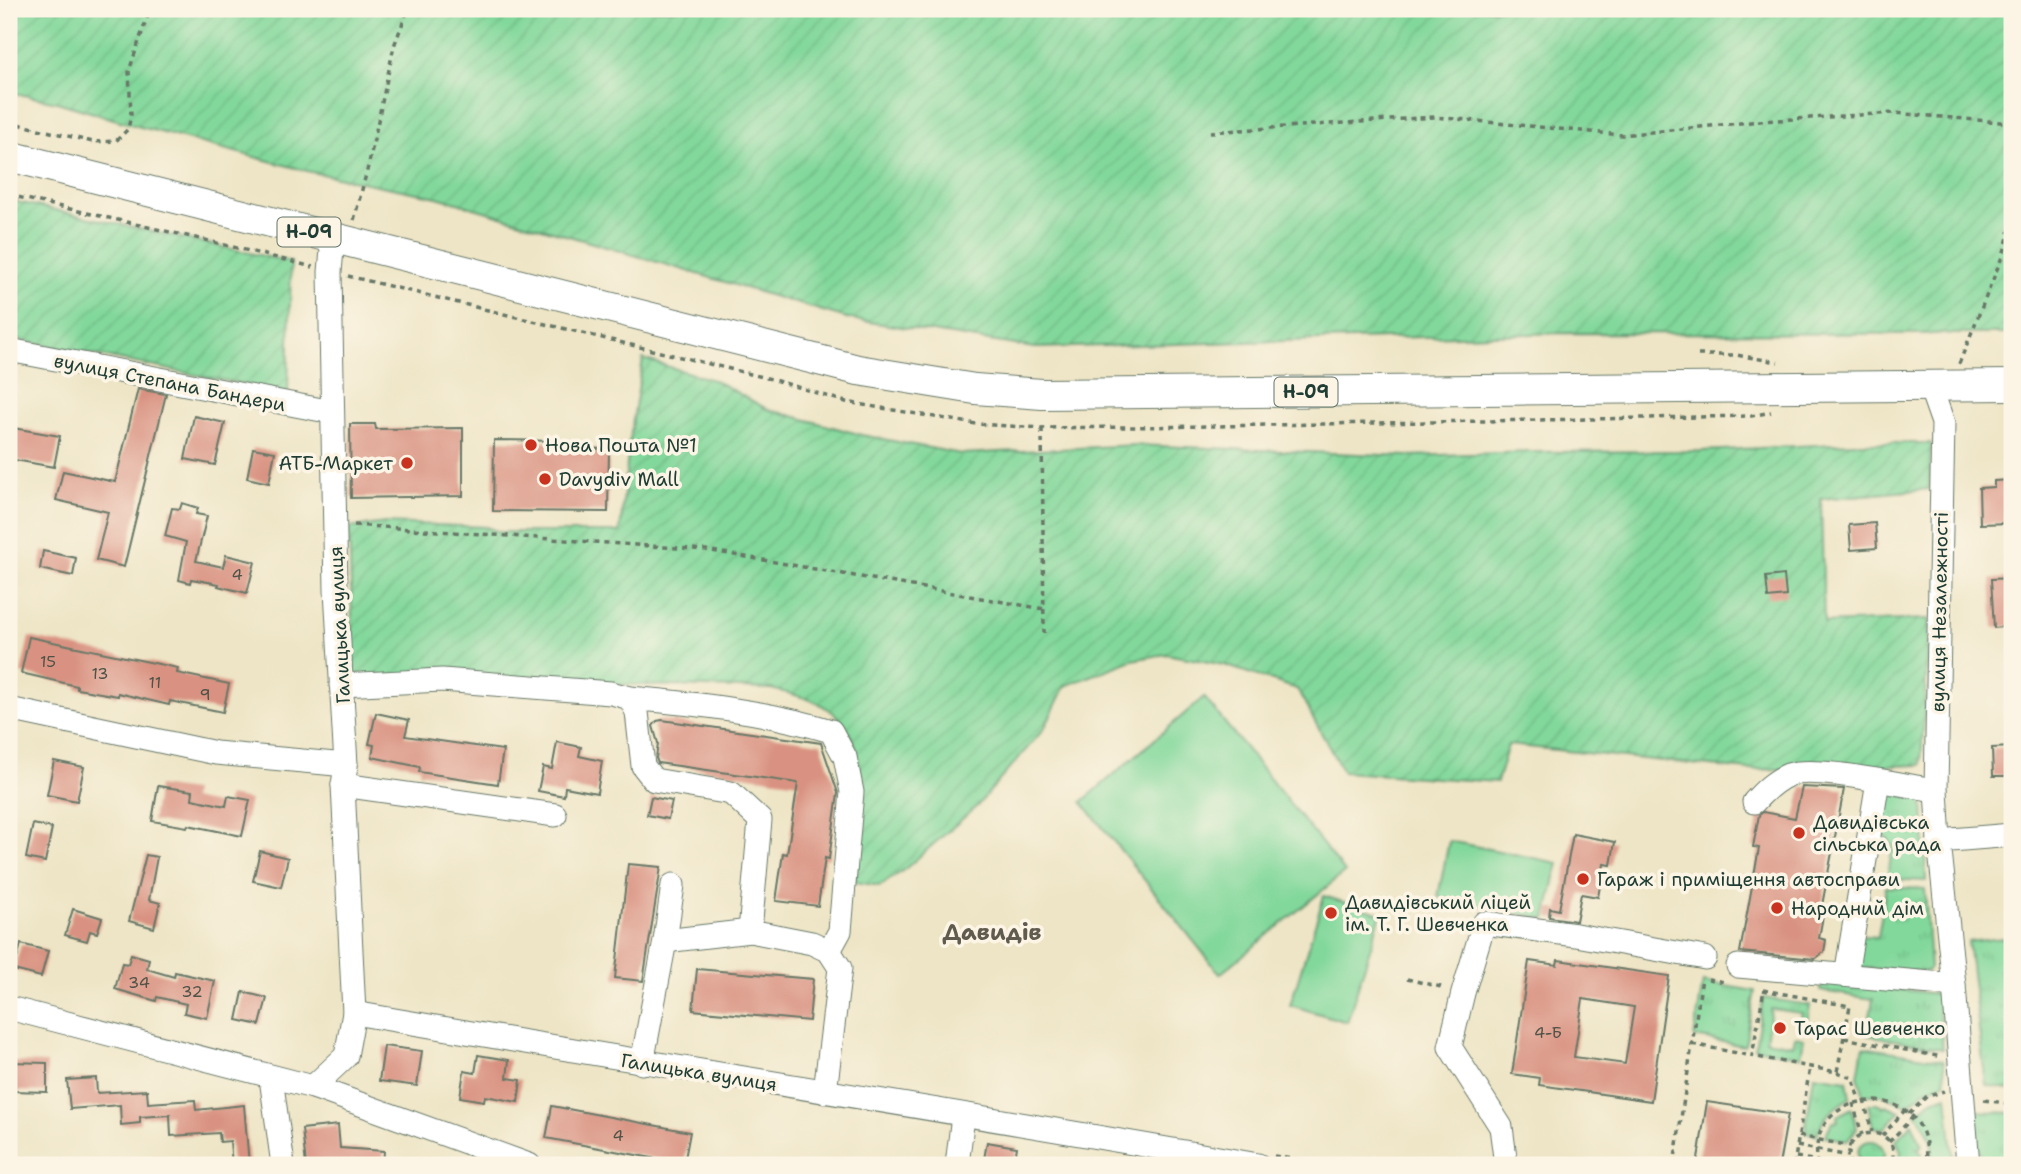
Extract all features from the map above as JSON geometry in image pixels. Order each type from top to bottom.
[{"type":"main road","name":"Н-09","points":[[9,156],[859,370],[975,389],[1042,394],[2012,385]]},
{"type":"street","name":"Галицька вулиця","points":[[313,1087],[346,1056],[354,1013],[332,412],[330,272],[341,240]]},
{"type":"street","name":"вулиця Степана Бандери","points":[[9,350],[332,412]]},
{"type":"street","name":"вулиця Незалежності","points":[[1940,386],[1943,422],[1936,790],[1961,1060],[1957,1093],[1968,1165]]},
{"type":"street","points":[[341,685],[442,680],[611,694],[726,707],[831,731],[845,757],[852,792],[840,931],[829,951]]},
{"type":"street","points":[[630,698],[636,712],[643,766],[654,780],[731,793],[760,820],[750,931]]},
{"type":"street","points":[[9,709],[216,753],[555,815]]},
{"type":"street","points":[[1754,802],[1772,784],[1791,774],[1826,773],[1936,790]]},
{"type":"street","points":[[1846,975],[1878,782]]},
{"type":"street","points":[[1939,841],[2012,835]]},
{"type":"street","points":[[642,1063],[673,885]]},
{"type":"street","points":[[1506,1165],[1501,1127],[1450,1047],[1484,923],[1576,935],[1705,958]]},
{"type":"street","points":[[665,941],[750,931],[812,943],[829,951],[840,968],[825,1092]]},
{"type":"street","points":[[1738,966],[1955,985]]},
{"type":"street","points":[[9,1009],[313,1087],[530,1165]]},
{"type":"street","name":"Галицька вулиця","points":[[354,1013],[963,1115],[1180,1158],[1258,1165]]},
{"type":"street","points":[[271,1078],[283,1165]]},
{"type":"street","points":[[957,1165],[963,1115]]},
{"type":"path","points":[[9,122],[93,142],[116,141],[128,129],[131,115],[129,71],[150,9]]},
{"type":"path","points":[[341,240],[394,46],[408,9]]},
{"type":"path","points":[[1210,132],[1435,117],[1622,135],[1760,121],[1894,113],[2012,123]]},
{"type":"path","points":[[9,194],[771,379],[846,401],[976,424],[1042,428],[1751,416],[1778,411]]},
{"type":"path","points":[[1940,386],[2004,252],[2012,222]]},
{"type":"path","points":[[1698,355],[1736,355],[1782,363]]},
{"type":"path","points":[[1042,428],[1044,633]]},
{"type":"path","points":[[335,523],[706,550],[1044,609]]},
{"type":"path","points":[[1674,1165],[1705,958]]},
{"type":"path","points":[[1407,979],[1463,993]]},
{"type":"path","points":[[1752,1056],[1764,990],[1850,1006],[1837,1072]]},
{"type":"path","points":[[1844,1038],[1961,1060]]},
{"type":"path","points":[[1692,1044],[1837,1072],[1853,1078],[1872,1132]]},
{"type":"path","points":[[1794,1165],[1810,1067]]},
{"type":"path","points":[[1882,1136],[1926,1097],[1957,1093],[2012,1104]]},
{"type":"path","points":[[1796,1157],[1817,1163],[1819,1140],[1831,1117],[1853,1103],[1876,1100],[1892,1103],[1909,1114],[1925,1138],[1928,1154],[1926,1165]]},
{"type":"path","points":[[1853,1103],[1862,1135]]},
{"type":"path","points":[[1889,1142],[1909,1114]]},
{"type":"path","points":[[1851,1165],[1851,1146],[1862,1135],[1872,1132],[1889,1142],[1893,1150],[1891,1165]]},
{"type":"path","points":[[1799,1136],[1851,1146]]},
{"type":"path","points":[[1797,1146],[1849,1156]]},
{"type":"green space","points":[[9,9],[2012,9],[2012,334],[1566,333],[1034,348],[850,319],[437,197],[311,172],[57,102],[9,92]]},
{"type":"green space","points":[[9,200],[291,262],[288,393],[9,338]]},
{"type":"green space","points":[[643,359],[716,381],[767,409],[862,435],[961,454],[1135,445],[1408,456],[1702,451],[1854,443],[1931,443],[1929,489],[1821,499],[1824,623],[1929,619],[1921,765],[1749,770],[1508,745],[1497,782],[1343,772],[1297,689],[1224,665],[1166,654],[1132,660],[1065,686],[1044,729],[977,806],[905,869],[880,886],[855,882],[862,797],[857,753],[840,719],[817,703],[771,689],[354,676],[349,528],[385,523],[486,527],[500,532],[620,532],[629,444]]},
{"type":"green space","points":[[1204,697],[1345,872],[1220,974],[1082,802]]},
{"type":"green space","points":[[1882,792],[1923,799],[1926,881],[1887,879],[1893,846],[1881,832]]},
{"type":"green space","points":[[1449,841],[1558,863],[1546,919],[1438,897]]},
{"type":"green space","points":[[1886,887],[1925,889],[1930,968],[1926,972],[1859,968],[1858,939],[1862,936],[1878,937]]},
{"type":"green space","points":[[1324,896],[1381,914],[1347,1022],[1290,1005]]},
{"type":"green space","points":[[2012,937],[2012,1090],[1986,1085],[1968,942]]},
{"type":"green space","points":[[1822,980],[1937,994],[1943,1049],[1867,1035],[1873,999],[1820,991]]},
{"type":"green space","points":[[1703,982],[1755,991],[1745,1046],[1694,1037]]},
{"type":"green space","points":[[1763,998],[1810,1005],[1807,1025],[1800,1024],[1802,1013],[1771,1009],[1766,1040],[1793,1045],[1795,1036],[1804,1038],[1801,1056],[1755,1048]]},
{"type":"green space","points":[[1863,1047],[1944,1060],[1945,1083],[1924,1091],[1907,1106],[1884,1095],[1864,1095],[1858,1076]]},
{"type":"green space","points":[[1814,1075],[1847,1080],[1850,1098],[1829,1113],[1817,1135],[1805,1132]]},
{"type":"green space","points":[[1947,1095],[1954,1165],[1932,1165],[1930,1138],[1925,1125],[1916,1114],[1930,1101]]},
{"type":"green space","points":[[1868,1104],[1881,1104],[1883,1107],[1886,1105],[1900,1111],[1884,1129],[1873,1127]]},
{"type":"green space","points":[[1852,1108],[1857,1129],[1847,1141],[1825,1136],[1832,1122],[1838,1121],[1837,1116]]},
{"type":"green space","points":[[1975,1111],[2012,1113],[2012,1165],[1981,1165]]},
{"type":"green space","points":[[1912,1123],[1922,1145],[1918,1149],[1922,1154],[1922,1165],[1899,1165],[1901,1152],[1896,1140]]},
{"type":"green space","points":[[1871,1141],[1881,1144],[1884,1154],[1881,1164],[1871,1167],[1861,1164],[1858,1154],[1861,1144]]},
{"type":"building","points":[[138,389],[166,394],[124,567],[96,560],[108,512],[56,500],[63,471],[115,482]]},
{"type":"building","points":[[194,416],[225,423],[215,465],[185,459]]},
{"type":"building","name":"АТБ-Маркет","points":[[350,424],[375,424],[376,429],[463,428],[463,496],[351,498]]},
{"type":"building","points":[[13,428],[60,436],[54,467],[9,459]]},
{"type":"building","points":[[494,440],[562,441],[562,448],[609,449],[608,512],[493,511]]},
{"type":"building","points":[[253,448],[275,452],[269,483],[247,478]]},
{"type":"building","points":[[2012,480],[2012,523],[1980,524],[1979,488],[1994,487],[1994,481]]},
{"type":"building","points":[[182,503],[198,508],[196,514],[207,516],[196,561],[223,567],[226,555],[255,562],[247,593],[218,586],[219,584],[191,579],[190,583],[179,580],[186,542],[165,536],[172,508],[180,509]]},
{"type":"building","points":[[1875,523],[1877,548],[1851,550],[1849,525]]},
{"type":"building","points":[[43,551],[76,558],[73,576],[40,569]]},
{"type":"building","points":[[1784,575],[1786,596],[1768,598],[1766,577]]},
{"type":"building","points":[[2012,578],[2012,626],[1994,628],[1991,579]]},
{"type":"building","points":[[29,637],[178,668],[177,673],[229,684],[223,712],[170,701],[169,705],[118,693],[118,696],[77,689],[77,686],[21,673]]},
{"type":"building","points":[[376,713],[409,720],[405,736],[503,750],[498,784],[419,772],[420,767],[372,757],[374,745],[369,744]]},
{"type":"building","points":[[662,720],[821,743],[838,793],[829,859],[825,858],[818,906],[776,901],[783,853],[787,854],[798,783],[658,763],[658,743],[653,726]]},
{"type":"building","points":[[557,742],[581,747],[579,756],[602,761],[597,793],[565,787],[564,796],[538,791],[543,767],[552,769]]},
{"type":"building","points":[[2012,747],[2012,776],[1993,776],[1992,748]]},
{"type":"building","points":[[54,761],[84,767],[77,801],[47,795]]},
{"type":"building","points":[[158,786],[193,791],[192,799],[226,806],[228,796],[250,800],[242,836],[152,821]]},
{"type":"building","points":[[1802,787],[1844,789],[1820,916],[1823,916],[1819,938],[1826,940],[1824,952],[1815,959],[1740,952],[1759,848],[1753,847],[1759,815],[1763,812],[1795,818]]},
{"type":"building","points":[[651,797],[672,801],[668,819],[647,815]]},
{"type":"building","points":[[33,824],[52,828],[45,862],[26,858]]},
{"type":"building","name":"Гараж і приміщення автосправи","points":[[1573,834],[1615,842],[1611,865],[1604,864],[1598,897],[1581,894],[1576,921],[1549,917],[1550,908],[1559,910]]},
{"type":"building","points":[[260,851],[288,858],[281,887],[253,881]]},
{"type":"building","points":[[146,855],[157,857],[149,900],[160,903],[154,928],[129,921]]},
{"type":"building","points":[[628,864],[661,867],[643,981],[615,978]]},
{"type":"building","points":[[73,909],[102,918],[97,933],[90,931],[87,941],[65,935]]},
{"type":"building","points":[[21,944],[48,951],[41,977],[14,970]]},
{"type":"building","points":[[131,954],[149,959],[147,969],[174,977],[175,972],[215,981],[207,1018],[184,1013],[186,1004],[157,997],[156,1001],[115,989],[122,963],[128,964]]},
{"type":"building","points":[[1558,960],[1669,976],[1651,1101],[1539,1085],[1540,1078],[1512,1074],[1529,961],[1557,965]],"holes":[[[1583,999],[1634,1007],[1625,1064],[1574,1057]]]},
{"type":"building","points":[[697,969],[813,979],[809,1021],[693,1010]]},
{"type":"building","points":[[243,992],[267,998],[260,1025],[237,1020]]},
{"type":"building","points":[[384,1046],[422,1051],[417,1086],[379,1081]]},
{"type":"building","points":[[478,1055],[509,1060],[507,1078],[521,1080],[518,1102],[485,1096],[484,1101],[460,1097],[464,1071],[475,1073]]},
{"type":"building","points":[[11,1062],[47,1063],[47,1092],[11,1091]]},
{"type":"building","points":[[96,1078],[97,1093],[147,1090],[148,1103],[195,1100],[196,1110],[244,1105],[249,1165],[232,1165],[230,1141],[220,1142],[219,1133],[171,1136],[170,1115],[140,1117],[140,1123],[121,1125],[120,1105],[70,1109],[67,1080]]},
{"type":"building","points":[[1707,1102],[1788,1114],[1779,1165],[1697,1165]]},
{"type":"building","points":[[552,1106],[690,1132],[684,1164],[546,1138]]},
{"type":"building","points":[[338,1125],[340,1148],[384,1151],[383,1165],[354,1165],[353,1161],[306,1165],[302,1129]]},
{"type":"building","points":[[987,1142],[1017,1147],[1014,1165],[983,1165]]},
{"type":"place","name":"Нова Пошта №1","points":[[531,445]]},
{"type":"place","name":"АТБ-Маркет","points":[[407,463]]},
{"type":"place","name":"Davydiv Mall","points":[[545,479]]},
{"type":"place","name":"Давидівська сільська рада","points":[[1799,833]]},
{"type":"place","name":"Гараж і приміщення автосправи","points":[[1583,879]]},
{"type":"place","name":"Народний дім","points":[[1777,908]]},
{"type":"place","name":"Давидівський ліцей ім. Т. Г. Шевченка","points":[[1331,913]]},
{"type":"place","name":"Тарас Шевченко","points":[[1780,1028]]},
{"type":"district","name":"Давидів","points":[[992,932]]}]
